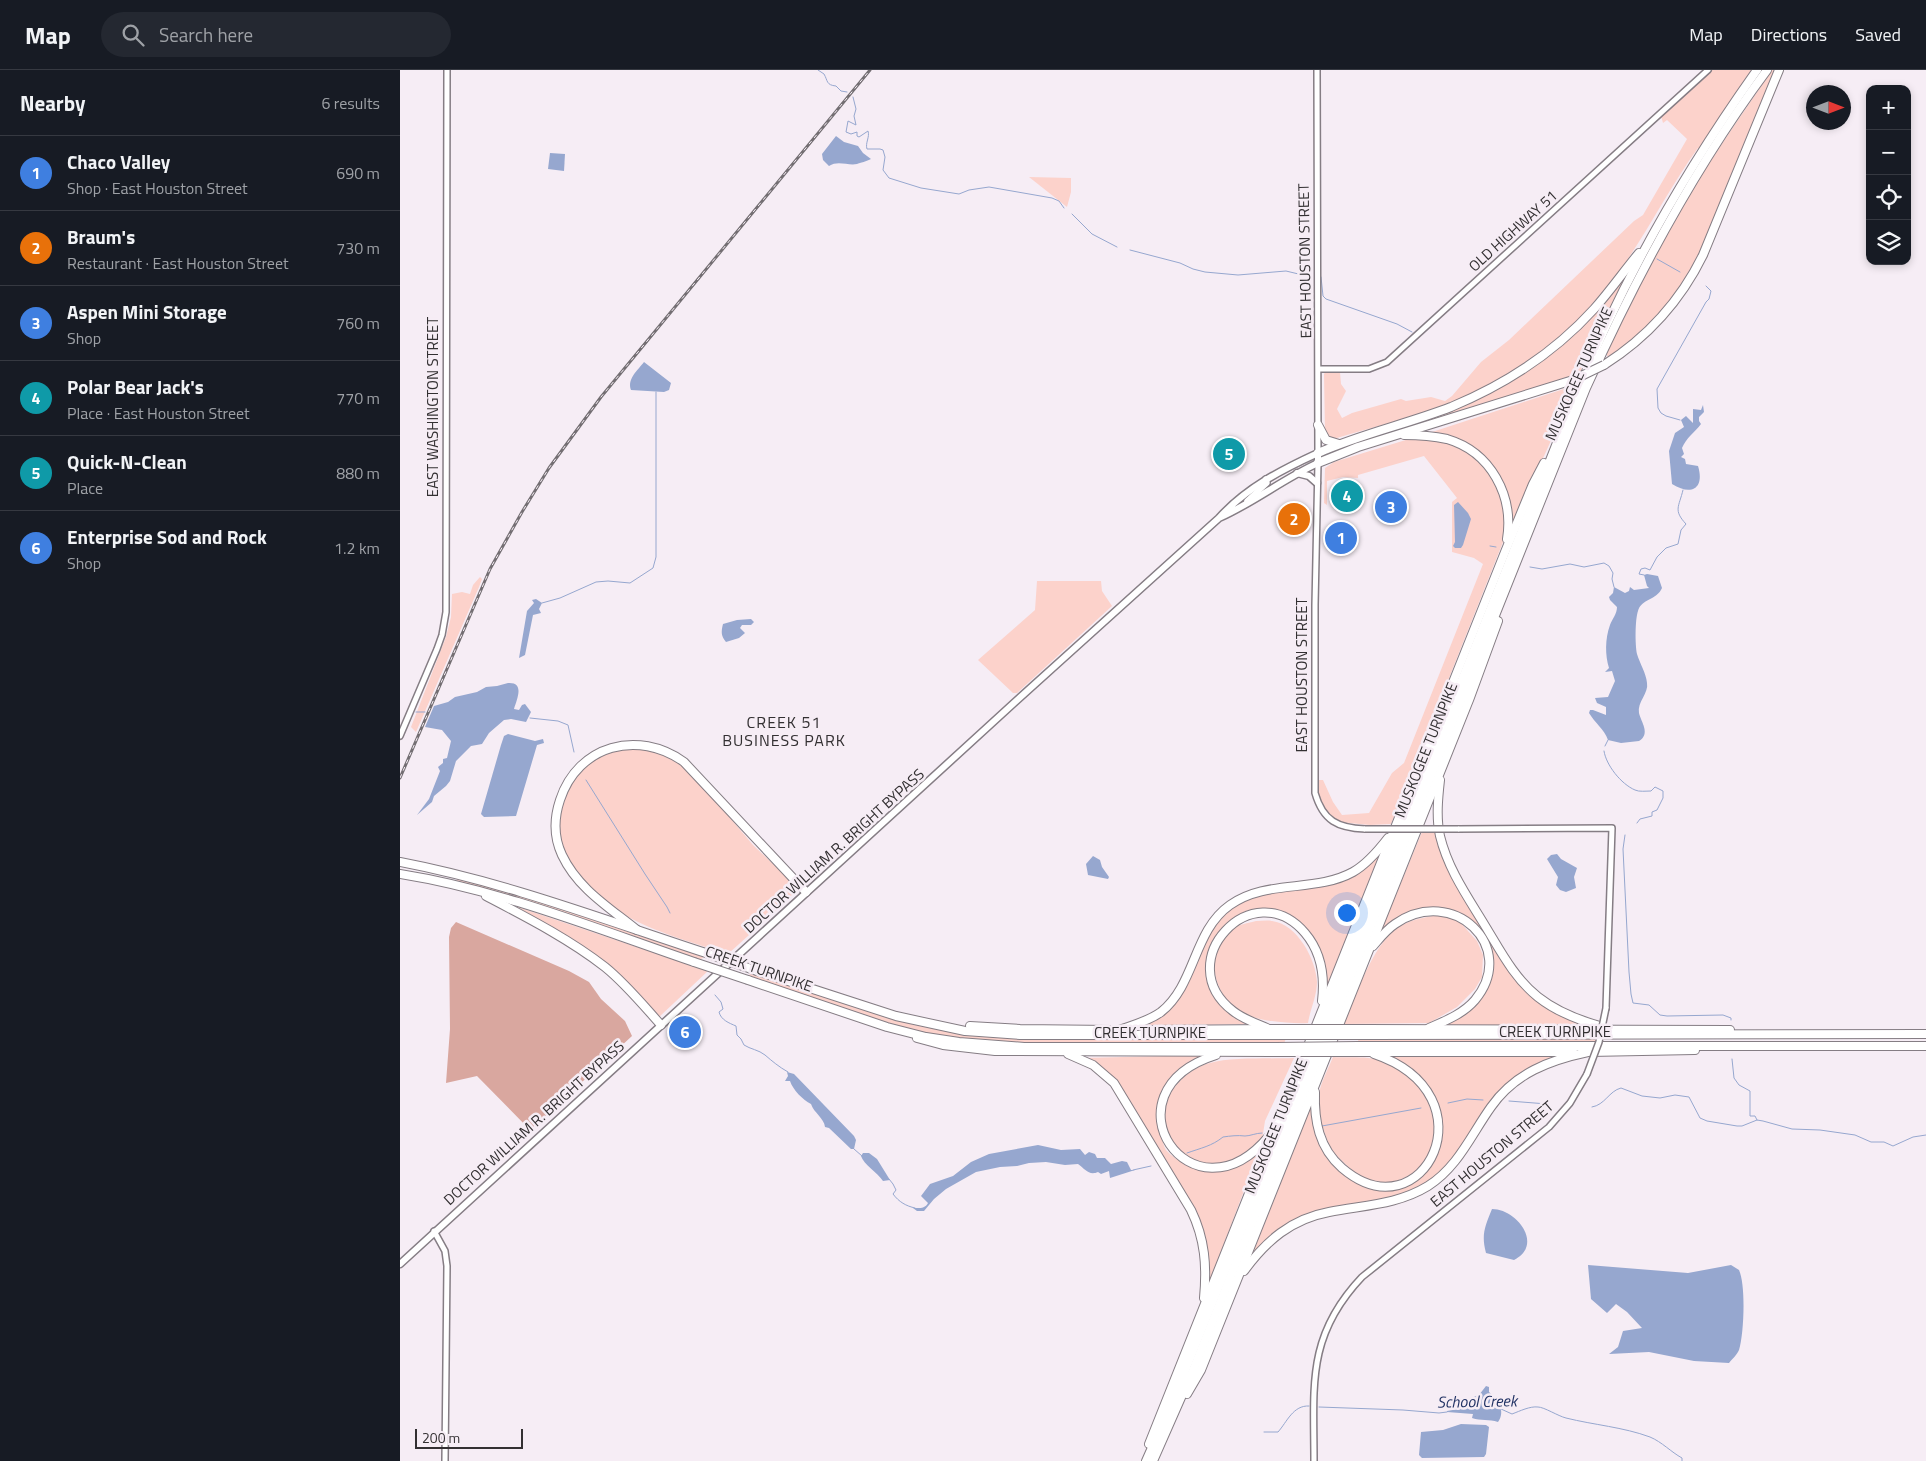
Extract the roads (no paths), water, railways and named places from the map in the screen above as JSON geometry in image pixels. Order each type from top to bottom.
[{"type":"highway","points":[[1318,452],[1450,407],[1493,387],[1526,367],[1555,346],[1593,310],[1651,238],[1695,162],[1757,70]]},
{"type":"highway","name":"MUSKOGEE TURNPIKE","points":[[1153,1461],[1171,1421],[1586,388],[1614,326],[1648,259],[1700,170],[1767,70]]},
{"type":"highway","points":[[1318,463],[1400,434],[1574,380],[1604,365],[1647,334],[1674,304],[1689,282],[1779,70]]},
{"type":"highway","name":"MUSKOGEE TURNPIKE","points":[[1144,1461],[1174,1398],[1566,421],[1608,323],[1651,238]]},
{"type":"highway","points":[[1144,1461],[1203,1306],[1505,552],[1533,484],[1566,421]]},
{"type":"highway","points":[[1318,425],[1326,440],[1339,444]]},
{"type":"highway","points":[[1400,434],[1449,440],[1471,451],[1490,469],[1498,480],[1507,503],[1509,529],[1505,552]]},
{"type":"highway","points":[[1171,1421],[1200,1370],[1237,1280],[1481,669],[1532,523]]},
{"type":"highway","points":[[637,930],[586,888],[571,870],[561,854],[556,831],[556,813],[561,795],[576,771],[587,760],[605,749],[635,745],[656,748],[672,754],[684,762],[806,892]]},
{"type":"highway","points":[[1442,768],[1438,822],[1444,852],[1456,877],[1509,965],[1523,983],[1552,1007],[1574,1018],[1609,1029]]},
{"type":"highway","points":[[1119,1030],[1149,1019],[1160,1012],[1174,998],[1183,984],[1206,931],[1217,916],[1231,904],[1257,892],[1326,882],[1354,872],[1367,862],[1393,833]]},
{"type":"highway","name":"CREEK TURNPIKE","points":[[400,862],[459,874],[520,892],[896,1016],[949,1028],[1002,1034],[1285,1032]]},
{"type":"highway","name":"CREEK TURNPIKE","points":[[400,874],[461,886],[533,907],[887,1026],[940,1039],[999,1046],[1277,1049],[1926,1046]]},
{"type":"highway","points":[[473,889],[523,916],[595,960],[624,985],[661,1025]]},
{"type":"highway","points":[[1369,951],[1395,924],[1406,917],[1428,911],[1445,911],[1455,914],[1466,921],[1478,933],[1488,956],[1488,973],[1481,990],[1474,1000],[1458,1014],[1425,1029]]},
{"type":"highway","points":[[1322,1010],[1324,982],[1322,966],[1316,950],[1306,934],[1292,922],[1279,916],[1264,913],[1244,917],[1227,927],[1217,941],[1211,960],[1212,980],[1219,997],[1233,1011],[1251,1021],[1285,1032],[1365,1032],[1425,1029],[1718,1029],[1820,1034]]},
{"type":"highway","points":[[896,1016],[984,1028],[1119,1030],[1271,1029]]},
{"type":"highway","points":[[887,1026],[925,1042],[1002,1051],[1225,1052],[1277,1049]]},
{"type":"highway","name":"CREEK TURNPIKE","points":[[1365,1032],[1926,1034]]},
{"type":"highway","points":[[1368,1052],[1684,1051],[1757,1046]]},
{"type":"highway","points":[[1315,1085],[1315,1114],[1318,1130],[1325,1148],[1340,1166],[1358,1178],[1377,1185],[1399,1184],[1414,1178],[1428,1165],[1436,1149],[1439,1127],[1434,1106],[1426,1089],[1410,1072],[1390,1060],[1358,1049]]},
{"type":"highway","points":[[1064,1052],[1094,1065],[1114,1083],[1191,1210],[1200,1232],[1204,1251],[1206,1272],[1203,1306]]},
{"type":"highway","points":[[1225,1052],[1190,1066],[1177,1076],[1168,1088],[1163,1098],[1160,1112],[1162,1128],[1169,1144],[1178,1155],[1191,1163],[1205,1168],[1221,1168],[1239,1162],[1254,1152],[1275,1129]]},
{"type":"highway","points":[[1237,1280],[1266,1244],[1297,1222],[1325,1213],[1397,1200],[1430,1184],[1452,1166],[1495,1102],[1514,1082],[1546,1063],[1588,1052]]},
{"type":"main road","points":[[1318,452],[1318,463]]},
{"type":"main road","name":"DOCTOR WILLIAM R. BRIGHT BYPASS","points":[[400,1264],[806,892],[1219,518],[1232,504],[1266,479],[1318,452]]},
{"type":"main road","name":"DOCTOR WILLIAM R. BRIGHT BYPASS","points":[[1219,518],[1318,463]]},
{"type":"main road","points":[[1297,473],[1309,476],[1317,483]]},
{"type":"main road","points":[[1241,507],[1266,484],[1266,479]]},
{"type":"street","name":"EAST WASHINGTON STREET","points":[[400,736],[437,649],[446,612],[447,70]]},
{"type":"street","name":"EAST HOUSTON STREET","points":[[1317,70],[1318,452]]},
{"type":"street","name":"OLD HIGHWAY 51","points":[[1319,369],[1369,369],[1387,362],[1708,70]]},
{"type":"street","name":"EAST HOUSTON STREET","points":[[1314,1461],[1314,1405],[1317,1360],[1325,1331],[1338,1305],[1362,1277],[1549,1126],[1570,1103],[1587,1074],[1599,1042],[1606,1008],[1612,828],[1348,828],[1332,821],[1320,808],[1315,788],[1315,605],[1318,463]]},
{"type":"street","points":[[434,1231],[445,1251],[447,1266],[445,1461]]},
{"type":"water","points":[[836,136],[844,142],[858,146],[871,159],[857,164],[836,163],[829,166],[823,160],[822,154]]},
{"type":"water","points":[[550,153],[565,154],[564,171],[548,169]]},
{"type":"water","points":[[644,362],[671,383],[669,390],[664,392],[631,390],[630,382]]},
{"type":"water","points":[[1703,405],[1704,412],[1699,417],[1701,424],[1684,444],[1682,448],[1684,454],[1681,457],[1685,459],[1686,464],[1698,466],[1700,480],[1695,488],[1690,490],[1679,488],[1672,484],[1669,451],[1675,433],[1684,427],[1681,420],[1686,416],[1693,423],[1693,409],[1701,410]]},
{"type":"water","points":[[1458,502],[1471,519],[1463,545],[1461,548],[1455,548],[1453,546],[1455,542],[1454,505]]},
{"type":"water","points":[[1644,575],[1658,576],[1662,588],[1657,595],[1642,604],[1636,620],[1637,654],[1647,683],[1639,709],[1645,731],[1643,738],[1639,741],[1621,743],[1608,740],[1589,713],[1590,710],[1593,710],[1606,715],[1606,707],[1597,703],[1595,698],[1608,697],[1615,681],[1612,671],[1605,672],[1609,668],[1606,641],[1617,607],[1609,597],[1613,593],[1614,587],[1625,593],[1629,591],[1630,587],[1634,590],[1649,588]]},
{"type":"water","points":[[536,599],[542,603],[539,609],[541,613],[533,615],[525,655],[519,658],[527,611],[534,603],[532,600]]},
{"type":"water","points":[[751,619],[754,622],[751,625],[742,625],[740,628],[745,633],[739,638],[726,642],[722,634],[723,624]]},
{"type":"water","points":[[508,683],[517,685],[518,688],[514,709],[519,710],[525,704],[531,712],[526,722],[511,719],[504,720],[489,733],[482,744],[471,746],[456,761],[450,781],[434,796],[432,802],[417,815],[429,799],[440,771],[438,767],[443,763],[443,759],[447,758],[451,741],[442,730],[425,727],[434,706],[448,702],[455,697],[477,692],[486,687]]},
{"type":"water","points":[[508,734],[535,741],[543,739],[544,743],[537,745],[516,816],[484,817],[481,814],[504,736]]},
{"type":"water","points":[[1557,854],[1561,859],[1577,868],[1574,877],[1576,888],[1566,892],[1560,890],[1556,885],[1558,877],[1547,859],[1551,855]]},
{"type":"water","points":[[1093,856],[1100,860],[1102,867],[1109,877],[1108,879],[1088,875],[1086,864]]},
{"type":"water","points":[[787,1072],[794,1074],[854,1136],[856,1140],[854,1149],[851,1149],[829,1128],[825,1127],[811,1104],[793,1088],[790,1081],[785,1081],[788,1076]]},
{"type":"water","points":[[1038,1145],[1061,1150],[1080,1149],[1085,1155],[1089,1152],[1095,1154],[1097,1158],[1105,1158],[1111,1164],[1122,1161],[1127,1162],[1131,1170],[1135,1170],[1110,1178],[1109,1171],[1101,1174],[1098,1172],[1092,1173],[1078,1164],[1065,1165],[1046,1162],[1000,1167],[976,1172],[946,1189],[924,1211],[917,1211],[913,1208],[922,1208],[927,1205],[928,1203],[921,1196],[930,1184],[953,1176],[971,1162],[989,1154]]},
{"type":"water","points":[[863,1153],[869,1153],[877,1159],[890,1180],[883,1181],[877,1175],[861,1156]]},
{"type":"water","points":[[1492,1209],[1510,1215],[1524,1229],[1527,1237],[1527,1246],[1523,1254],[1514,1260],[1486,1253],[1484,1231]]},
{"type":"water","points":[[1588,1265],[1688,1273],[1731,1265],[1739,1270],[1743,1287],[1743,1322],[1738,1352],[1729,1363],[1694,1361],[1649,1352],[1609,1354],[1618,1347],[1623,1331],[1642,1328],[1627,1312],[1616,1304],[1607,1313],[1591,1299]]},
{"type":"water","points":[[1486,1386],[1489,1387],[1489,1392],[1500,1406],[1501,1414],[1498,1422],[1472,1418],[1473,1414],[1447,1412],[1464,1408],[1460,1402],[1479,1395]]},
{"type":"water","points":[[1461,1424],[1486,1425],[1489,1427],[1484,1457],[1422,1458],[1419,1455],[1421,1432],[1443,1430]]},
{"type":"waterway","points":[[818,70],[824,74],[829,84],[836,86],[841,91],[847,92]]},
{"type":"waterway","points":[[853,97],[856,109],[854,116],[856,125],[848,121],[846,132],[851,134],[857,132],[859,137],[868,131],[867,149],[883,150],[885,157],[883,170],[889,178],[921,188],[959,194],[969,190],[989,187],[1052,198],[1059,201],[1064,208]]},
{"type":"waterway","points":[[1072,214],[1092,234],[1117,247]]},
{"type":"waterway","points":[[1130,250],[1180,263],[1205,272],[1238,275],[1286,271],[1311,277]]},
{"type":"waterway","points":[[1657,259],[1680,272]]},
{"type":"waterway","points":[[1321,277],[1323,296],[1326,299],[1397,324],[1412,332]]},
{"type":"waterway","points":[[1680,420],[1661,413],[1658,408],[1657,389],[1709,299],[1711,291],[1706,286]]},
{"type":"waterway","points":[[542,603],[560,598],[596,582],[630,583],[653,568],[656,557],[656,392]]},
{"type":"waterway","points":[[1644,575],[1639,574],[1641,569],[1650,570],[1657,557],[1666,548],[1678,544],[1681,530],[1686,524],[1678,512],[1683,490]]},
{"type":"waterway","points":[[1490,546],[1496,547]]},
{"type":"waterway","points":[[1530,567],[1542,569],[1570,564],[1584,567],[1604,563],[1609,566],[1613,573],[1614,587]]},
{"type":"waterway","points":[[416,712],[425,712]]},
{"type":"waterway","points":[[530,718],[558,721],[568,725],[574,752]]},
{"type":"waterway","points":[[1605,746],[1608,740]]},
{"type":"waterway","points":[[1604,751],[1611,768],[1630,787],[1637,791],[1651,791],[1655,787],[1663,791],[1663,798],[1657,810],[1652,812],[1652,816],[1640,819],[1637,823]]},
{"type":"waterway","points":[[586,780],[670,913]]},
{"type":"waterway","points":[[1625,835],[1623,849],[1629,972],[1633,1003],[1649,1005],[1660,1015],[1723,1015],[1731,1018],[1731,1020]]},
{"type":"waterway","points":[[715,995],[721,1002],[723,1009],[719,1012],[720,1015],[726,1021],[736,1026],[737,1035],[744,1045],[763,1053],[788,1072]]},
{"type":"waterway","points":[[1732,1059],[1734,1078],[1739,1085],[1750,1091],[1750,1116],[1755,1116],[1757,1120]]},
{"type":"waterway","points":[[1592,1107],[1600,1104],[1613,1092],[1621,1088],[1642,1096],[1660,1098],[1675,1095],[1689,1097],[1700,1118],[1737,1126],[1757,1120],[1792,1129],[1820,1130],[1855,1135],[1871,1142],[1884,1142],[1893,1146],[1913,1137],[1926,1135]]},
{"type":"waterway","points":[[1448,1103],[1467,1099],[1483,1100]]},
{"type":"waterway","points":[[1509,1101],[1547,1104]]},
{"type":"waterway","points":[[1322,1126],[1421,1108]]},
{"type":"waterway","points":[[1187,1153],[1210,1145],[1223,1137],[1262,1133]]},
{"type":"waterway","points":[[854,1149],[862,1156]]},
{"type":"waterway","points":[[1133,1170],[1151,1166]]},
{"type":"waterway","points":[[889,1179],[896,1190],[893,1194],[895,1197],[915,1208]]},
{"type":"waterway","name":"School Creek","points":[[1264,1432],[1278,1432],[1295,1411],[1303,1406],[1309,1406]]},
{"type":"waterway","name":"School Creek","points":[[1319,1407],[1447,1412]]},
{"type":"waterway","name":"School Creek","points":[[1501,1409],[1512,1414],[1528,1408],[1541,1407],[1566,1418],[1640,1434],[1659,1442],[1682,1458],[1682,1461]]},
{"type":"railway","points":[[400,778],[490,569],[549,468],[601,397],[870,70]]},
{"type":"place","name":"Quick-N-Clean","points":[[1229,454]]},
{"type":"place","name":"Polar Bear Jack's","points":[[1347,496]]},
{"type":"place","name":"Aspen Mini Storage","points":[[1391,507]]},
{"type":"place","name":"Braum's","points":[[1294,519]]},
{"type":"place","name":"Chaco Valley","points":[[1341,538]]},
{"type":"place","name":"Enterprise Sod and Rock","points":[[685,1032]]},
{"type":"district","name":"CREEK 51 BUSINESS PARK","points":[[784,731]]}]
